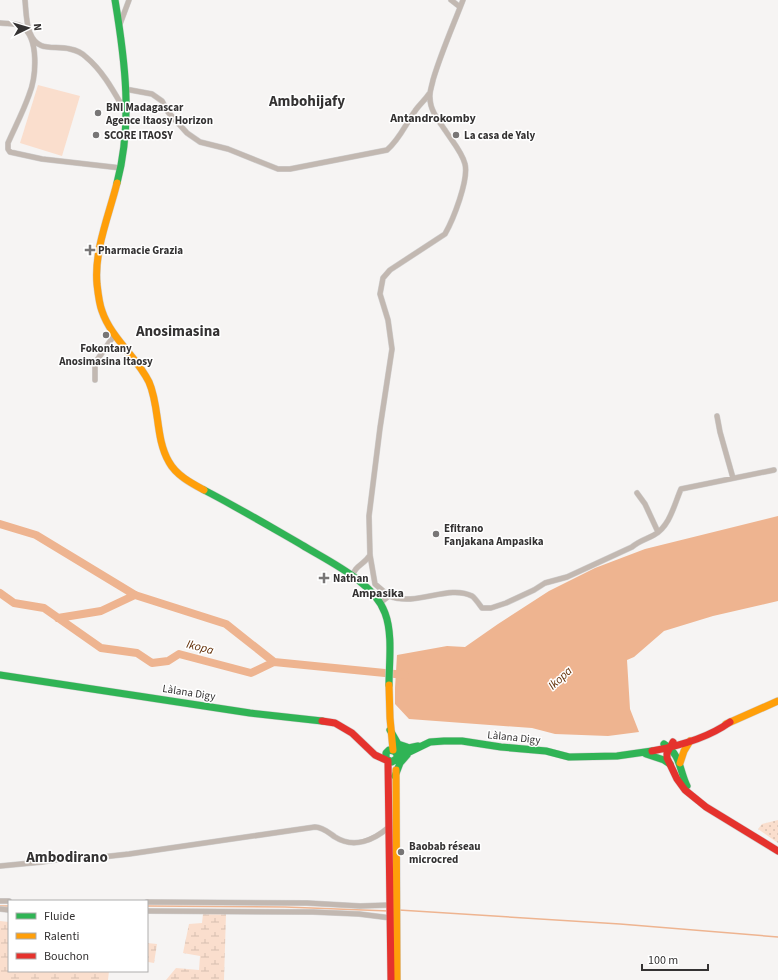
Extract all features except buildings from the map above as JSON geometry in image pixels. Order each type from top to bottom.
[{"type":"main road","points":[[116,0],[124,64],[125,111],[121,168],[103,237],[98,269],[99,300],[105,319],[145,374],[150,385],[161,442],[164,453],[172,469],[188,481],[255,517],[352,577],[368,590],[380,603],[387,618],[389,642],[391,751]]},
{"type":"main road","name":"Làlana Digy","points":[[0,675],[250,713],[335,723],[352,733],[375,755],[387,761]]},
{"type":"main road","name":"Làlana Digy","points":[[408,750],[434,742],[462,741],[501,747],[546,751],[569,757],[602,757],[643,754],[730,722],[778,701]]},
{"type":"main road","name":"Làlana Digy","points":[[602,757],[690,741],[717,731],[730,722]]},
{"type":"main road","points":[[390,728],[396,743],[408,750]]},
{"type":"main road","points":[[680,763],[684,751],[690,741]]},
{"type":"main road","points":[[690,794],[683,780],[680,763],[675,752],[669,745],[666,753],[667,758],[684,789],[690,794],[724,818],[778,850]]},
{"type":"main road","points":[[367,748],[377,751],[408,750]]},
{"type":"main road","points":[[387,761],[394,762],[408,750]]},
{"type":"main road","points":[[396,776],[400,763],[408,750]]},
{"type":"main road","points":[[391,751],[397,754],[393,905]]},
{"type":"main road","points":[[391,751],[385,756],[387,761],[397,980]]},
{"type":"main road","points":[[643,754],[659,757],[670,764]]},
{"type":"main road","points":[[391,980],[394,917]]},
{"type":"street","points":[[25,0],[30,32],[34,41],[49,48],[69,48],[86,57],[104,76],[125,111]]},
{"type":"street","points":[[120,24],[129,0]]},
{"type":"street","points":[[451,0],[460,7]]},
{"type":"street","points":[[125,89],[152,94],[162,101],[168,112],[187,133],[200,142],[228,149],[278,169],[290,170],[387,150],[396,143],[416,110],[430,92],[463,0]]},
{"type":"street","points":[[0,23],[20,25],[27,30],[34,44],[33,84],[8,144],[8,150],[10,152],[42,159],[121,168]]},
{"type":"street","points":[[430,92],[431,106],[434,114],[460,153],[466,165],[465,178],[456,211],[445,234],[399,263],[383,278],[380,294],[388,320],[392,349],[369,516],[370,556],[375,584],[389,596],[395,598],[406,600],[427,598],[442,593],[457,593],[472,596],[482,608],[491,608],[534,590],[545,583],[574,574],[632,547],[639,541],[658,532],[666,526],[681,489],[774,470]]},
{"type":"street","points":[[95,380],[95,363],[115,334]]},
{"type":"street","points":[[717,416],[733,478]]},
{"type":"street","points":[[637,493],[645,504],[658,532]]},
{"type":"street","points":[[352,577],[355,569],[366,562],[370,556]]},
{"type":"street","points":[[380,603],[389,596]]},
{"type":"street","points":[[0,866],[81,856],[102,857],[129,854],[315,827],[323,829],[343,841],[355,843],[374,839],[390,827]]},
{"type":"street","points":[[148,902],[318,903],[360,906],[393,905]]},
{"type":"street","points":[[148,911],[313,912],[394,917]]},
{"type":"green space","points":[[38,85],[80,96],[62,156],[20,143]]},
{"type":"green space","points":[[778,820],[778,843],[758,829],[762,824]]},
{"type":"green space","points":[[203,914],[226,914],[224,980],[166,980],[176,968],[199,970],[200,956],[183,953],[189,924],[202,923]]},
{"type":"green space","points":[[0,921],[8,922],[8,972],[109,972],[108,980],[0,980]]},
{"type":"green space","points":[[148,943],[157,944],[154,963],[148,962]]},
{"type":"water","points":[[778,516],[778,601],[713,616],[664,631],[634,657],[627,660],[630,709],[639,732],[608,736],[555,734],[532,728],[409,719],[395,704],[397,655],[447,646],[465,647],[549,591],[595,568],[645,549]]},
{"type":"waterway","name":"Ikopa","points":[[0,524],[36,535],[135,595],[226,624],[274,662]]},
{"type":"waterway","name":"Ikopa","points":[[0,593],[14,603],[44,608],[101,648],[137,653],[152,663],[168,661],[179,654],[251,673],[274,662],[405,675]]},
{"type":"waterway","name":"Ikopa","points":[[58,618],[101,611],[135,595]]},
{"type":"waterway","points":[[0,906],[8,906]]},
{"type":"waterway","points":[[148,906],[285,907],[389,911]]},
{"type":"waterway","points":[[399,910],[620,924],[778,937]]},
{"type":"traffic: fast","points":[[115,0],[122,45],[126,92],[125,138],[117,183]]},
{"type":"traffic: fast","points":[[204,490],[337,565],[361,582],[371,592],[385,613],[389,630],[389,685]]},
{"type":"traffic: fast","points":[[0,675],[250,713],[322,721]]},
{"type":"traffic: fast","points":[[390,730],[398,744],[407,747]]},
{"type":"traffic: fast","points":[[397,758],[397,754],[394,751],[389,750],[386,753],[386,759],[392,762],[397,758],[430,742],[444,741],[462,741],[501,747],[546,751],[569,757],[617,756],[652,751]]},
{"type":"traffic: fast","points":[[664,744],[670,748],[677,758],[687,786]]},
{"type":"traffic: fast","points":[[394,751],[418,746]]},
{"type":"traffic: fast","points":[[646,754],[664,760],[670,764]]},
{"type":"traffic: fast","points":[[395,776],[400,763],[407,755]]},
{"type":"traffic: slow","points":[[117,183],[103,233],[98,258],[97,284],[101,308],[111,330],[138,364],[149,382],[155,402],[159,433],[169,462],[180,475],[204,490]]},
{"type":"traffic: slow","points":[[389,685],[393,750]]},
{"type":"traffic: slow","points":[[726,724],[778,701]]},
{"type":"traffic: slow","points":[[680,763],[684,751],[690,741]]},
{"type":"traffic: slow","points":[[396,770],[397,980]]},
{"type":"traffic: jam","points":[[322,721],[335,723],[352,733],[375,755],[386,760]]},
{"type":"traffic: jam","points":[[652,751],[693,741],[712,733],[730,722]]},
{"type":"traffic: jam","points":[[673,742],[667,753],[667,758],[677,779],[685,790],[706,807],[778,851]]},
{"type":"traffic: jam","points":[[388,761],[391,980]]},
{"type":"place","name":"BNI Madagascar Agence Itaosy Horizon","points":[[98,113]]},
{"type":"place","name":"SCORE ITAOSY","points":[[96,135]]},
{"type":"place","name":"La casa de Yaly","points":[[456,135]]},
{"type":"place","name":"Pharmacie Grazia","points":[[90,250]]},
{"type":"place","name":"Fokontany Anosimasina Itaosy","points":[[106,335]]},
{"type":"place","name":"Efitrano Fanjakana Ampasika","points":[[436,534]]},
{"type":"place","name":"Nathan","points":[[324,578]]},
{"type":"place","name":"Baobab réseau microcred","points":[[401,852]]},
{"type":"district","name":"Ambohijafy","points":[[307,101]]},
{"type":"district","name":"Antandrokomby","points":[[433,118]]},
{"type":"district","name":"Anosimasina","points":[[178,331]]},
{"type":"district","name":"Ampasika","points":[[378,593]]},
{"type":"district","name":"Ambodirano","points":[[67,857]]}]
